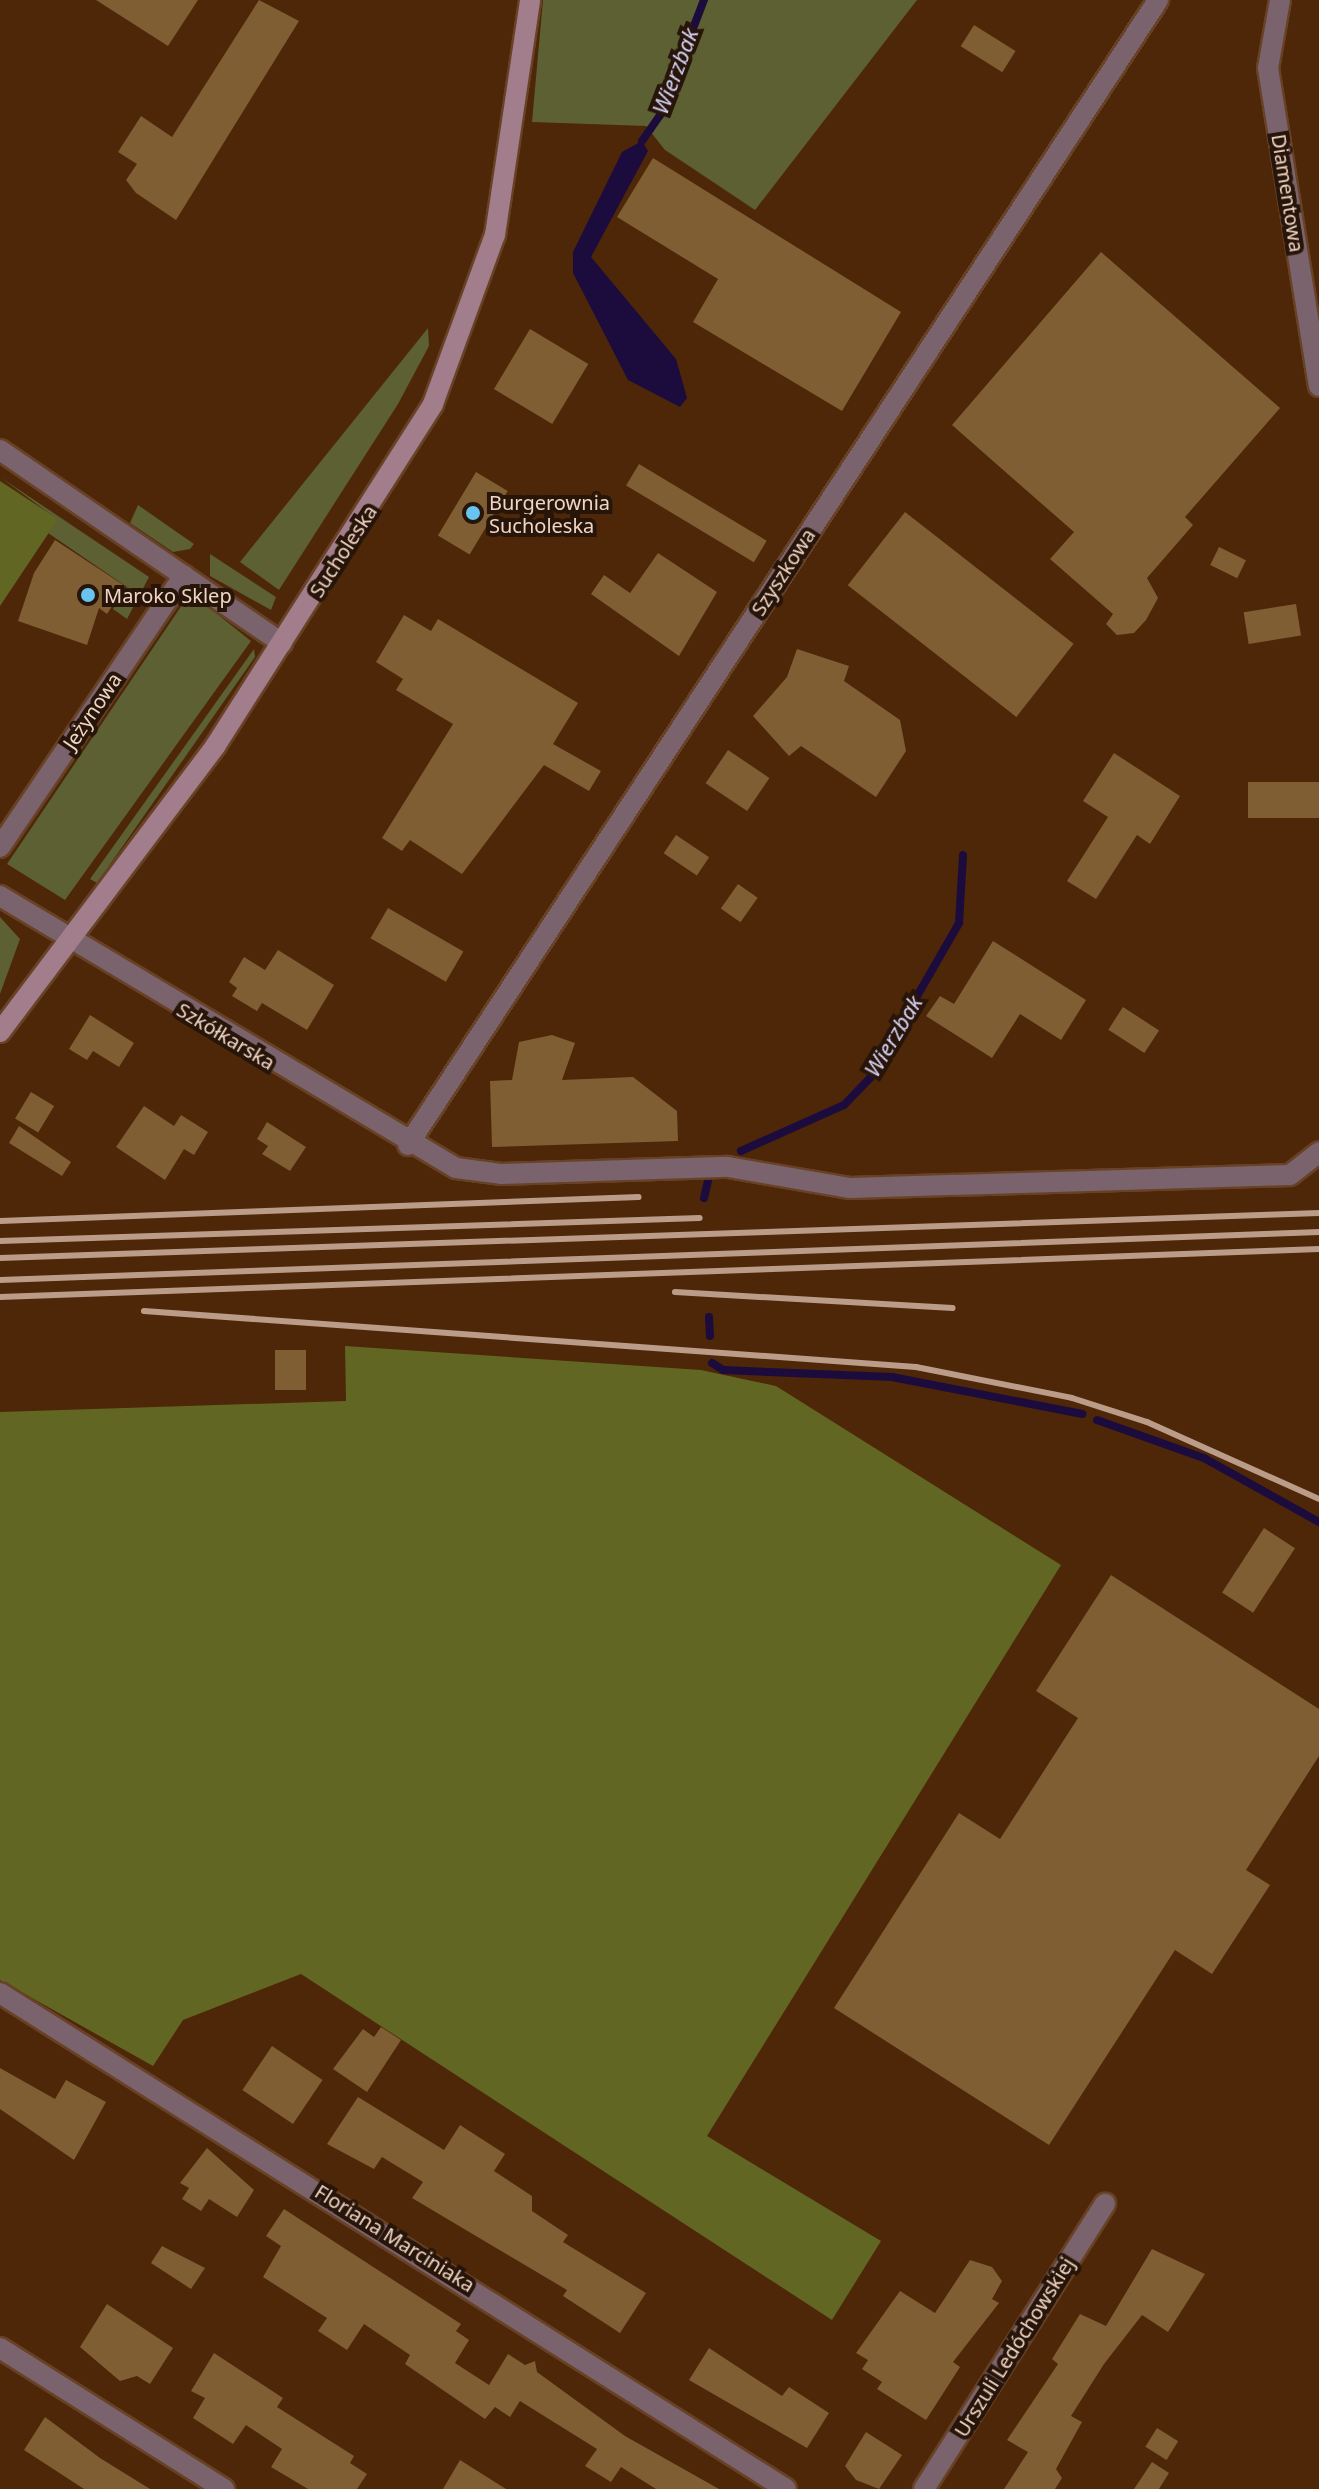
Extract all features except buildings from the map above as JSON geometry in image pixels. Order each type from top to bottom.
[{"type":"street","name":"Sucholeska","points":[[0,1032],[69,941],[282,643],[405,455],[457,354],[505,187],[530,0]]},
{"type":"street","name":"Szyszkowa","points":[[408,1145],[1158,0]]},
{"type":"street","name":"Diamentowa","points":[[1280,0],[1268,68],[1319,386]]},
{"type":"street","points":[[0,450],[282,643]]},
{"type":"street","name":"Jeżynowa","points":[[0,847],[184,575]]},
{"type":"street","name":"Szkółkarska","points":[[0,896],[69,941],[408,1145],[456,1168],[501,1174],[728,1167],[850,1188],[1290,1175],[1319,1152]]},
{"type":"street","name":"Floriana Marciniaka","points":[[0,1993],[786,2489]]},
{"type":"street","name":"Urszuli Ledóchowskiej","points":[[924,2489],[1105,2204]]},
{"type":"street","points":[[0,2348],[224,2489]]},
{"type":"green space","points":[[543,0],[917,0],[755,210],[665,150],[646,126],[532,122]]},
{"type":"green space","points":[[428,328],[429,346],[398,404],[279,590],[240,562]]},
{"type":"green space","points":[[0,477],[149,577],[127,619],[113,609],[127,587],[48,533],[57,519]]},
{"type":"green space","points":[[0,481],[58,519],[0,606]]},
{"type":"green space","points":[[138,505],[194,544],[190,549],[173,552],[130,523]]},
{"type":"green space","points":[[210,554],[276,597],[271,610],[210,576]]},
{"type":"green space","points":[[184,602],[202,602],[251,641],[65,900],[7,864]]},
{"type":"green space","points":[[254,649],[255,657],[97,883],[90,879]]},
{"type":"green space","points":[[0,917],[20,939],[0,994]]},
{"type":"green space","points":[[345,1346],[701,1370],[776,1386],[1061,1565],[707,2136],[881,2241],[832,2320],[301,1974],[183,2020],[153,2066],[0,1980],[0,1412],[346,1401]]},
{"type":"shaded area","points":[[642,141],[648,151],[591,257],[676,359],[687,398],[680,407],[628,380],[573,273],[573,252],[622,152]]},
{"type":"waterway","name":"Wierzbak","points":[[642,141],[660,115],[704,0]]},
{"type":"waterway","name":"Wierzbak","points":[[741,1151],[844,1105],[870,1078],[959,923],[963,855]]},
{"type":"waterway","name":"Wierzbak","points":[[704,1198],[709,1176]]},
{"type":"waterway","name":"Wierzbak","points":[[709,1317],[710,1336]]},
{"type":"waterway","name":"Wierzbak","points":[[712,1363],[723,1370],[892,1377],[1082,1414]]},
{"type":"waterway","name":"Wierzbak","points":[[1097,1420],[1204,1458],[1319,1522]]},
{"type":"railway","points":[[0,1221],[639,1197]]},
{"type":"railway","points":[[0,1258],[1319,1213]]},
{"type":"railway","points":[[0,1241],[700,1218]]},
{"type":"railway","points":[[0,1280],[1319,1232]]},
{"type":"railway","points":[[0,1297],[1319,1249]]},
{"type":"railway","points":[[675,1292],[953,1308]]},
{"type":"railway","points":[[144,1311],[916,1367],[1072,1398],[1147,1422],[1319,1499]]},
{"type":"place","name":"Burgerownia Sucholeska","points":[[473,513]]},
{"type":"place","name":"Maroko Sklep","points":[[88,595]]}]
